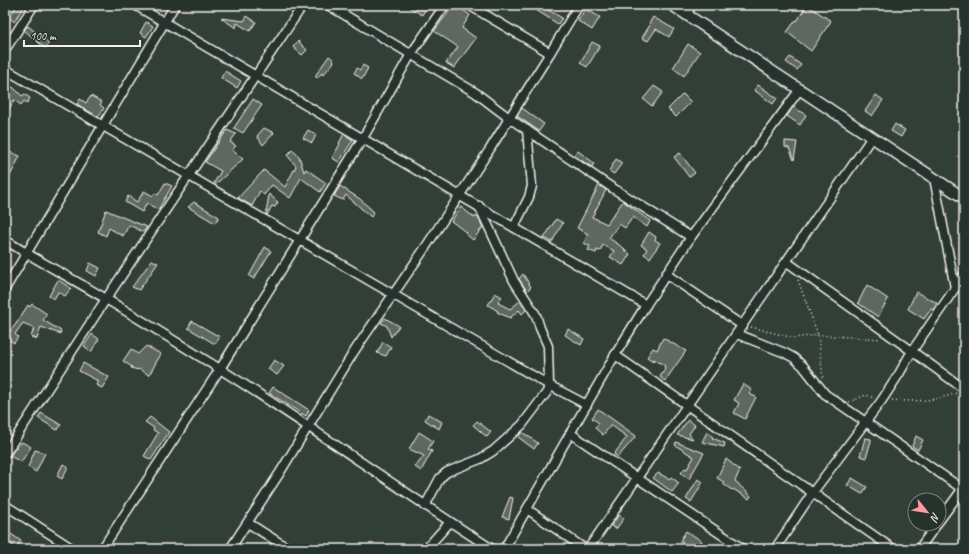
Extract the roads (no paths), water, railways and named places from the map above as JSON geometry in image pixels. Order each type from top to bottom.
[{"type":"main road","points":[[672,5],[964,198]]},
{"type":"street","points":[[5,50],[34,5]]},
{"type":"street","points":[[135,5],[646,305]]},
{"type":"street","points":[[5,289],[175,5]]},
{"type":"street","points":[[5,454],[106,299],[303,5]]},
{"type":"street","points":[[328,5],[476,93],[509,118],[611,187],[691,236]]},
{"type":"street","points":[[102,549],[220,369],[363,138],[411,54],[445,5]]},
{"type":"street","points":[[469,5],[550,52]]},
{"type":"street","points":[[230,549],[248,523],[355,350],[460,195],[579,5]]},
{"type":"street","points":[[687,15],[691,5]]},
{"type":"street","points":[[5,70],[586,406]]},
{"type":"street","points":[[504,549],[615,355],[646,305],[691,236],[800,89]]},
{"type":"street","points":[[514,227],[530,197],[532,186],[527,130]]},
{"type":"street","points":[[527,509],[586,549],[686,405],[790,264],[872,137]]},
{"type":"street","points":[[934,178],[955,288]]},
{"type":"street","points":[[426,506],[440,478],[444,474],[480,459],[493,451],[522,425],[547,392],[549,385],[548,346],[536,315],[514,281],[479,206]]},
{"type":"street","points":[[5,240],[106,299],[220,369],[308,425],[426,506],[492,549]]},
{"type":"street","points":[[790,264],[912,351],[961,391]]},
{"type":"street","points":[[666,274],[743,326]]},
{"type":"street","points":[[775,549],[813,492],[882,400],[912,351],[964,275]]},
{"type":"street","points":[[737,334],[794,358],[803,366],[825,394],[964,489],[947,511]]},
{"type":"street","points":[[615,355],[894,549]]},
{"type":"street","points":[[570,433],[743,549]]},
{"type":"street","points":[[5,505],[73,549]]},
{"type":"street","points":[[426,549],[450,522]]},
{"type":"street","points":[[248,523],[289,549]]},
{"type":"street","points":[[919,549],[931,532]]}]
